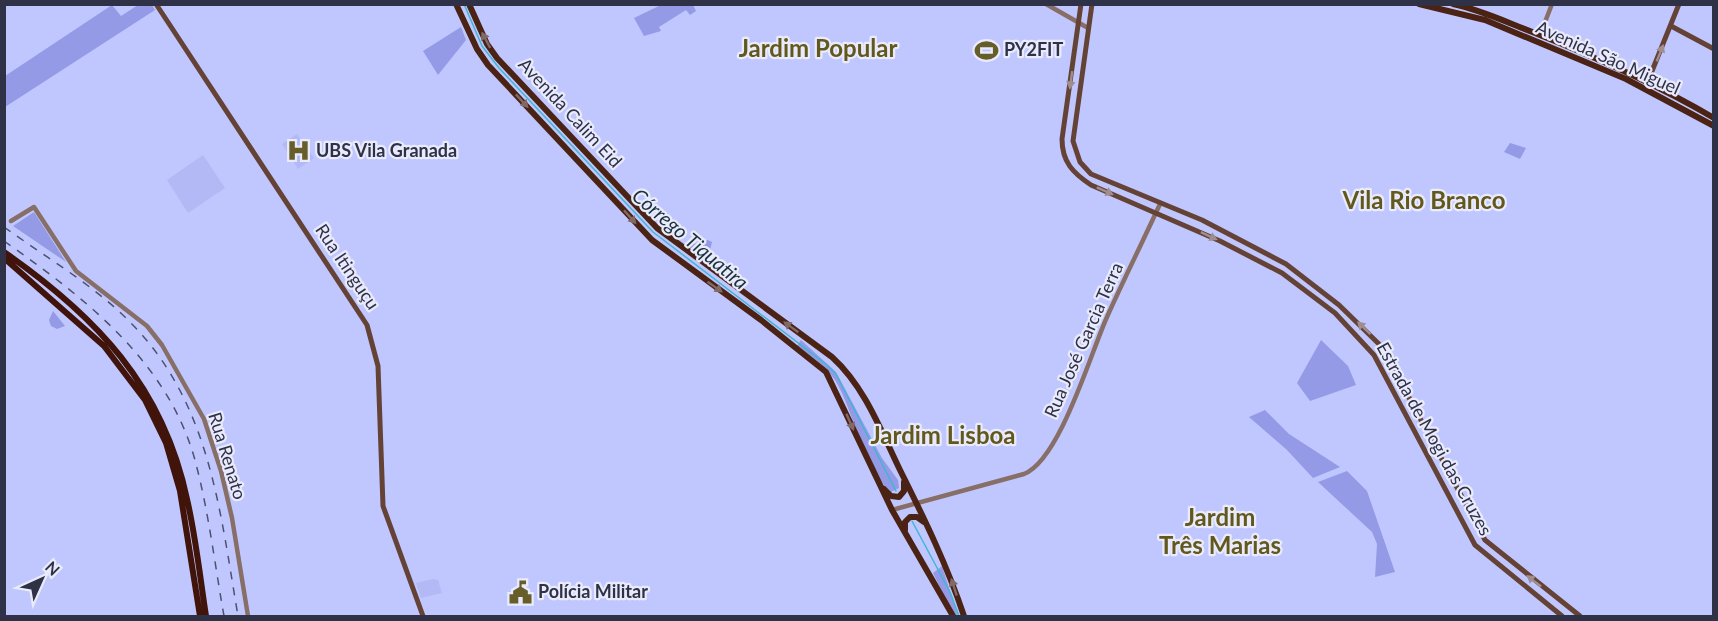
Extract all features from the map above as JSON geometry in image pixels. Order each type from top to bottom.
[{"type":"highway","points":[[4,252],[76,308],[130,366],[168,434],[187,499],[206,616]]},
{"type":"highway","points":[[4,258],[54,300],[117,360],[137,388],[155,420],[180,491],[200,616]]},
{"type":"highway","points":[[54,300],[60,298],[76,308]]},
{"type":"main road","name":"Rua Itinguçu","points":[[156,4],[368,325],[378,366],[383,506],[423,616]]},
{"type":"main road","name":"Avenida Calim Eid","points":[[456,4],[497,58],[657,228],[816,345],[843,368],[859,389],[917,503],[950,573],[964,616]]},
{"type":"main road","name":"Avenida Calim Eid","points":[[469,4],[469,19],[477,50],[488,65],[638,227],[667,253],[752,313],[826,372],[892,510],[908,540],[944,596],[953,616]]},
{"type":"main road","points":[[1078,22],[1081,4]]},
{"type":"main road","points":[[1088,28],[1092,4]]},
{"type":"main road","name":"Avenida São Miguel","points":[[1419,4],[1450,7],[1485,20],[1626,79],[1713,126]]},
{"type":"main road","points":[[1626,79],[1645,85],[1648,81],[1679,4]]},
{"type":"main road","name":"Avenida São Miguel","points":[[1450,7],[1458,10],[1461,6],[1540,35],[1648,81],[1713,118]]},
{"type":"main road","name":"Estrada de Mogi das Cruzes","points":[[1078,22],[1062,139],[1064,157],[1073,172],[1091,185],[1220,241],[1282,273],[1340,318],[1374,355],[1475,545],[1562,616]]},
{"type":"main road","points":[[1671,26],[1713,49]]},
{"type":"main road","name":"Estrada de Mogi das Cruzes","points":[[1088,28],[1074,135],[1075,153],[1091,174],[1202,220],[1286,264],[1340,305],[1382,347],[1482,536],[1495,549],[1580,616]]},
{"type":"main road","points":[[877,479],[889,495],[898,497],[904,489],[902,474]]},
{"type":"main road","points":[[908,540],[904,525],[910,517],[920,518],[931,532]]},
{"type":"street","points":[[1046,4],[1088,28]]},
{"type":"street","points":[[1540,35],[1552,4]]},
{"type":"street","name":"Rua José Garcia Terra","points":[[917,503],[1018,476],[1039,464],[1072,407],[1107,317],[1160,204]]},
{"type":"street","name":"Rua Renato","points":[[11,221],[34,207],[74,267],[147,326],[176,366],[204,419],[221,471],[232,518],[248,616]]},
{"type":"street","points":[[892,510],[917,503]]},
{"type":"shaded area","points":[[663,4],[693,5],[696,11],[690,15],[686,10],[659,27],[661,31],[644,36],[634,18]]},
{"type":"shaded area","points":[[112,5],[121,16],[138,5],[152,5],[155,10],[5,107],[5,76]]},
{"type":"shaded area","points":[[461,27],[466,40],[438,75],[423,51]]},
{"type":"shaded area","name":"UBS Vila Granada","points":[[297,134],[314,158],[298,169],[282,144]]},
{"type":"shaded area","points":[[1510,143],[1526,148],[1520,159],[1504,152]]},
{"type":"shaded area","points":[[203,155],[225,188],[188,213],[167,180]]},
{"type":"shaded area","points":[[34,212],[66,262],[13,226]]},
{"type":"shaded area","points":[[708,240],[712,242],[707,262],[688,248],[690,245]]},
{"type":"shaded area","points":[[53,311],[65,326],[57,329],[51,326],[49,320]]},
{"type":"shaded area","points":[[801,340],[836,372],[882,458],[898,480],[899,488],[891,492],[881,482],[866,454],[842,392],[822,366],[797,346]]},
{"type":"shaded area","points":[[1321,340],[1348,366],[1356,385],[1310,401],[1297,383]]},
{"type":"shaded area","points":[[1265,410],[1289,434],[1340,467],[1313,478],[1287,450],[1249,417]]},
{"type":"shaded area","points":[[1347,471],[1367,491],[1395,572],[1375,577],[1377,544],[1372,532],[1318,482]]},
{"type":"shaded area","points":[[942,566],[958,616],[954,616],[933,573]]},
{"type":"shaded area","points":[[438,580],[442,593],[421,598],[416,583]]},
{"type":"waterway","name":"Córrego Tiquatira","points":[[464,4],[482,46],[499,68],[653,232],[836,374],[896,491]]},
{"type":"waterway","name":"Córrego Tiquatira","points":[[912,521],[950,592],[959,616]]},
{"type":"railway","points":[[4,227],[117,310],[158,354],[179,388],[195,423],[217,498],[238,616]]},
{"type":"railway","points":[[4,241],[65,286],[121,336],[145,364],[166,395],[184,428],[201,483],[224,616]]},
{"type":"place","name":"PY2FIT","points":[[986,50]]},
{"type":"place","name":"UBS Vila Granada","points":[[298,151]]},
{"type":"place","name":"Polícia Militar","points":[[520,592]]},
{"type":"district","name":"Jardim Popular","points":[[818,49]]},
{"type":"district","name":"Vila Rio Branco","points":[[1424,201]]},
{"type":"district","name":"Jardim Lisboa","points":[[943,436]]},
{"type":"district","name":"Jardim Três Marias","points":[[1220,532]]}]
